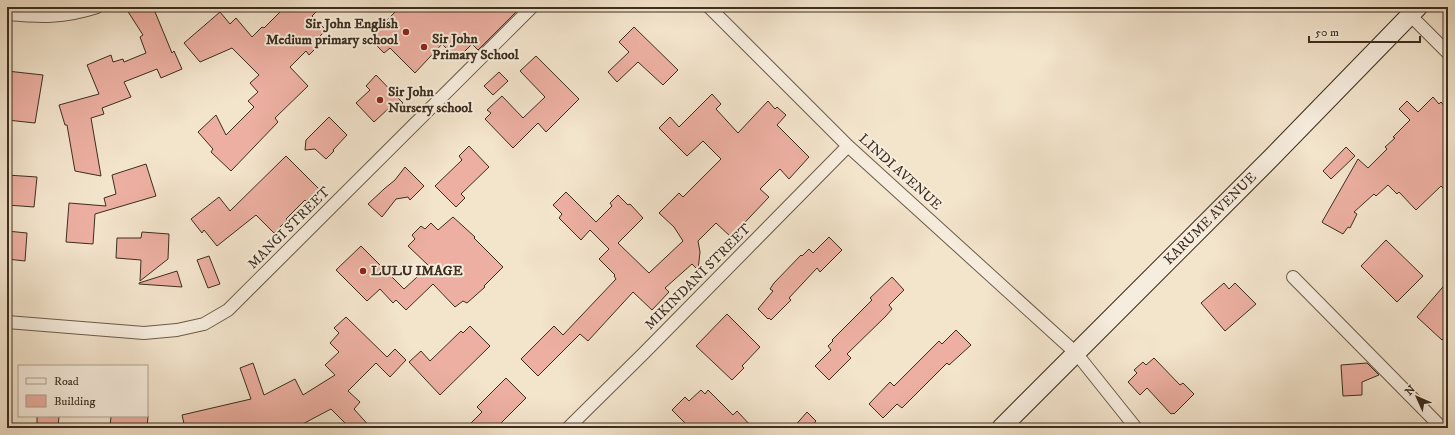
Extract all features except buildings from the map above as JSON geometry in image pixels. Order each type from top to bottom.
[{"type":"main road","name":"KARUME AVENUE","points":[[1001,428],[1274,155],[1414,11]]},
{"type":"street","points":[[7,14],[38,17],[70,15],[97,7]]},
{"type":"street","name":"MANGI STREET","points":[[7,322],[144,333],[177,330],[204,324],[217,318],[228,310],[532,7]]},
{"type":"street","name":"LINDI AVENUE","points":[[709,7],[848,146],[1076,352],[1136,428]]},
{"type":"street","points":[[1414,11],[1448,53]]},
{"type":"street","name":"MIKINDANI STREET","points":[[568,428],[848,146]]},
{"type":"street","points":[[1293,277],[1442,428]]},
{"type":"place","name":"Sir John English Medium primary school","points":[[406,32]]},
{"type":"place","name":"Sir John Primary School","points":[[424,47]]},
{"type":"place","name":"Sir John Nursery school","points":[[380,100]]},
{"type":"place","name":"LULU IMAGE","points":[[363,271]]}]
